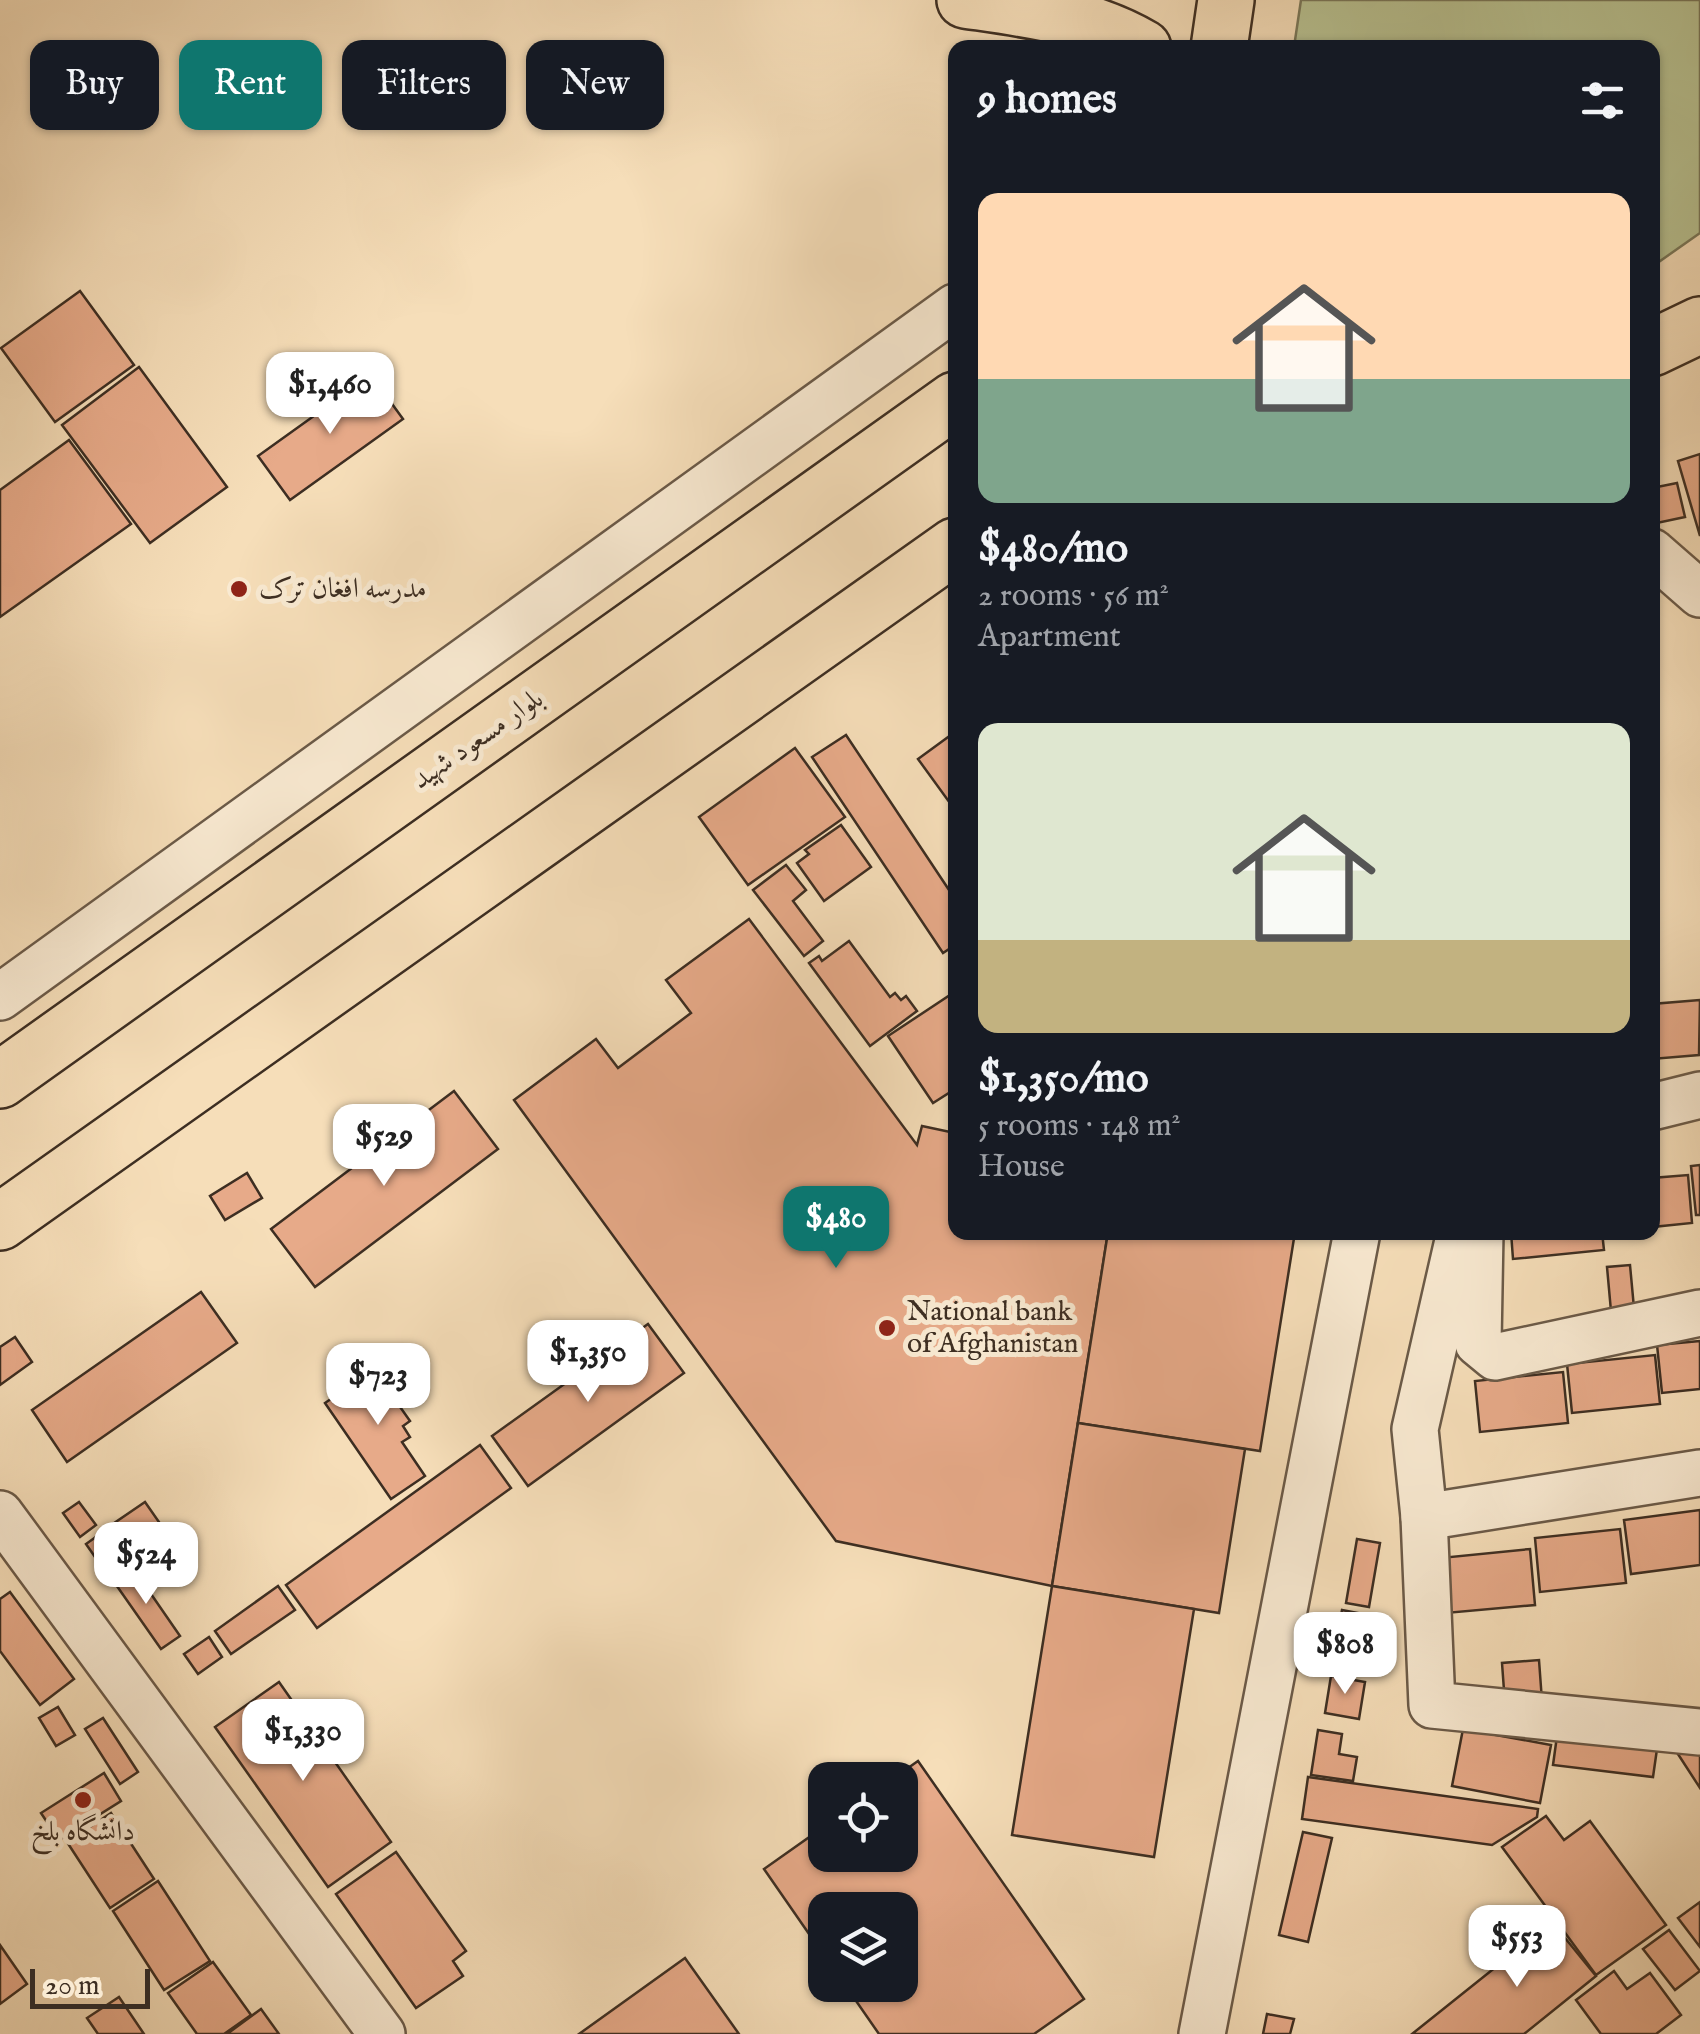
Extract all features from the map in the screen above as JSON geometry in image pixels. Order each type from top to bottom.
[{"type":"main road","points":[[965,0],[1033,10],[1114,31],[1129,40]]},
{"type":"main road","points":[[1221,40],[1226,0]]},
{"type":"main road","points":[[1660,344],[1700,325]]},
{"type":"main road","name":"بلوار مسعود شهید","points":[[0,1080],[948,405]]},
{"type":"main road","points":[[0,1222],[948,551]]},
{"type":"street","points":[[0,998],[948,312]]},
{"type":"street","points":[[1660,559],[1700,594]]},
{"type":"street","points":[[1660,1106],[1700,1095]]},
{"type":"street","points":[[1202,2034],[1355,1240]]},
{"type":"street","points":[[1458,1240],[1414,1429],[1424,1517],[1432,1705],[1700,1732]]},
{"type":"street","points":[[1480,1240],[1478,1343],[1495,1357],[1700,1313]]},
{"type":"street","points":[[1424,1517],[1700,1473]]},
{"type":"street","points":[[0,1514],[382,2034]]},
{"type":"green space","points":[[1301,0],[1700,0],[1700,233],[1660,261],[1660,40],[1295,40]]},
{"type":"building","points":[[80,291],[134,365],[55,422],[1,348]]},
{"type":"building","points":[[139,367],[227,487],[150,543],[62,425]]},
{"type":"building","points":[[371,375],[403,419],[290,500],[258,456]]},
{"type":"building","points":[[69,440],[131,524],[0,617],[0,490]]},
{"type":"building","points":[[1700,454],[1700,536],[1678,461]]},
{"type":"building","points":[[1677,483],[1685,517],[1660,522],[1660,486]]},
{"type":"building","points":[[846,735],[948,888],[948,950],[943,953],[812,757]]},
{"type":"building","points":[[948,737],[948,800],[918,759]]},
{"type":"building","points":[[795,748],[845,817],[748,885],[699,817]]},
{"type":"building","points":[[841,825],[871,867],[824,901],[797,863],[809,854],[805,850]]},
{"type":"building","points":[[786,865],[806,890],[793,901],[823,941],[804,956],[753,890]]},
{"type":"building","name":"National bank of Afghanistan","points":[[749,919],[917,1145],[922,1126],[948,1132],[948,1240],[1107,1240],[1052,1586],[836,1541],[514,1100],[596,1039],[618,1068],[691,1013],[666,980]]},
{"type":"building","points":[[849,941],[890,997],[895,993],[901,1000],[906,996],[917,1011],[870,1046],[809,963],[819,956],[822,961]]},
{"type":"building","points":[[948,996],[948,1093],[933,1103],[888,1036]]},
{"type":"building","points":[[1700,1000],[1699,1055],[1660,1058],[1660,1003]]},
{"type":"building","points":[[454,1091],[498,1149],[315,1287],[271,1229]]},
{"type":"building","points":[[1700,1165],[1700,1215],[1696,1215],[1691,1166]]},
{"type":"building","points":[[247,1173],[262,1198],[225,1220],[210,1196]]},
{"type":"building","points":[[1688,1175],[1692,1223],[1660,1226],[1660,1177]]},
{"type":"building","points":[[1107,1240],[1294,1240],[1260,1451],[1078,1423]]},
{"type":"building","points":[[1512,1240],[1603,1240],[1604,1250],[1513,1259]]},
{"type":"building","points":[[1630,1265],[1635,1319],[1612,1322],[1607,1267]]},
{"type":"building","points":[[201,1292],[237,1343],[67,1462],[32,1410]]},
{"type":"building","points":[[648,1324],[684,1373],[528,1486],[492,1436]]},
{"type":"building","points":[[15,1337],[32,1362],[0,1385],[0,1347]]},
{"type":"building","points":[[1700,1341],[1700,1389],[1662,1393],[1657,1345]]},
{"type":"building","points":[[1655,1355],[1660,1404],[1572,1413],[1567,1364]]},
{"type":"building","points":[[384,1362],[408,1397],[398,1404],[410,1421],[403,1426],[410,1437],[402,1442],[425,1476],[391,1499],[325,1403]]},
{"type":"building","points":[[1563,1372],[1568,1423],[1480,1432],[1475,1381]]},
{"type":"building","points":[[1078,1423],[1245,1449],[1219,1613],[1052,1586]]},
{"type":"building","points":[[480,1445],[511,1488],[317,1628],[286,1585]]},
{"type":"building","points":[[79,1502],[96,1525],[80,1537],[63,1513]]},
{"type":"building","points":[[145,1502],[168,1535],[125,1565],[101,1532]]},
{"type":"building","points":[[1700,1510],[1700,1565],[1631,1574],[1624,1520]]},
{"type":"building","points":[[1620,1529],[1626,1583],[1540,1592],[1535,1538]]},
{"type":"building","points":[[100,1534],[123,1568],[109,1577],[86,1544]]},
{"type":"building","points":[[1357,1539],[1380,1543],[1369,1607],[1346,1603]]},
{"type":"building","points":[[1530,1549],[1535,1605],[1446,1613],[1440,1558]]},
{"type":"building","points":[[131,1565],[180,1636],[161,1649],[112,1579]]},
{"type":"building","points":[[278,1586],[295,1610],[231,1654],[215,1631]]},
{"type":"building","points":[[1052,1586],[1194,1609],[1154,1857],[1012,1835]]},
{"type":"building","points":[[10,1592],[74,1679],[40,1705],[0,1651],[0,1599]]},
{"type":"building","points":[[1342,1610],[1368,1615],[1358,1671],[1332,1667]]},
{"type":"building","points":[[209,1637],[222,1657],[198,1674],[184,1654]]},
{"type":"building","points":[[1539,1660],[1542,1701],[1505,1704],[1502,1663]]},
{"type":"building","points":[[1331,1676],[1365,1682],[1359,1719],[1325,1713]]},
{"type":"building","points":[[279,1682],[391,1842],[328,1887],[215,1727]]},
{"type":"building","points":[[58,1707],[75,1735],[56,1746],[39,1718]]},
{"type":"building","points":[[103,1718],[138,1772],[120,1784],[85,1729]]},
{"type":"building","points":[[1463,1729],[1551,1745],[1540,1803],[1452,1786]]},
{"type":"building","points":[[1318,1730],[1342,1734],[1339,1754],[1357,1757],[1353,1781],[1311,1775]]},
{"type":"building","points":[[1557,1736],[1657,1749],[1653,1777],[1553,1765]]},
{"type":"building","points":[[1676,1751],[1700,1752],[1700,1788]]},
{"type":"building","points":[[917,1762],[1084,1999],[1034,2034],[879,2034],[857,2002],[918,2002],[918,1892],[808,1892],[808,1932],[764,1869],[808,1838],[808,1872],[918,1872]]},
{"type":"building","points":[[104,1773],[121,1801],[59,1840],[41,1813]]},
{"type":"building","points":[[1308,1777],[1538,1809],[1537,1817],[1492,1845],[1302,1819]]},
{"type":"building","points":[[111,1813],[154,1879],[110,1908],[67,1842]]},
{"type":"building","points":[[1546,1816],[1564,1840],[1590,1821],[1666,1925],[1596,1975],[1502,1847]]},
{"type":"building","points":[[1303,1832],[1332,1838],[1308,1942],[1279,1935]]},
{"type":"building","points":[[396,1852],[466,1951],[453,1961],[463,1976],[416,2008],[336,1894]]},
{"type":"building","points":[[158,1881],[210,1961],[164,1990],[113,1911]]},
{"type":"building","points":[[1700,1902],[1700,1947],[1678,1918]]},
{"type":"building","points":[[1552,1922],[1596,1976],[1524,2034],[1412,2034]]},
{"type":"building","points":[[1669,1930],[1700,1971],[1675,1990],[1643,1949]]},
{"type":"building","points":[[0,1945],[27,1984],[0,2004]]},
{"type":"building","points":[[685,1958],[739,2034],[579,2034]]},
{"type":"building","points":[[213,1962],[251,2015],[224,2034],[197,2034],[168,1993]]},
{"type":"building","points":[[1614,1971],[1627,1989],[1650,1973],[1681,2015],[1656,2034],[1601,2034],[1576,2000]]},
{"type":"building","points":[[119,1997],[144,2034],[98,2034],[87,2018]]},
{"type":"building","points":[[261,2009],[279,2034],[227,2034]]},
{"type":"building","points":[[1267,2014],[1294,2019],[1290,2034],[1263,2034]]},
{"type":"place","name":"مدرسه افغان ترک","points":[[239,589]]},
{"type":"place","name":"National bank of Afghanistan","points":[[887,1328]]},
{"type":"place","name":"دانشگاه بلخ","points":[[83,1800]]}]
